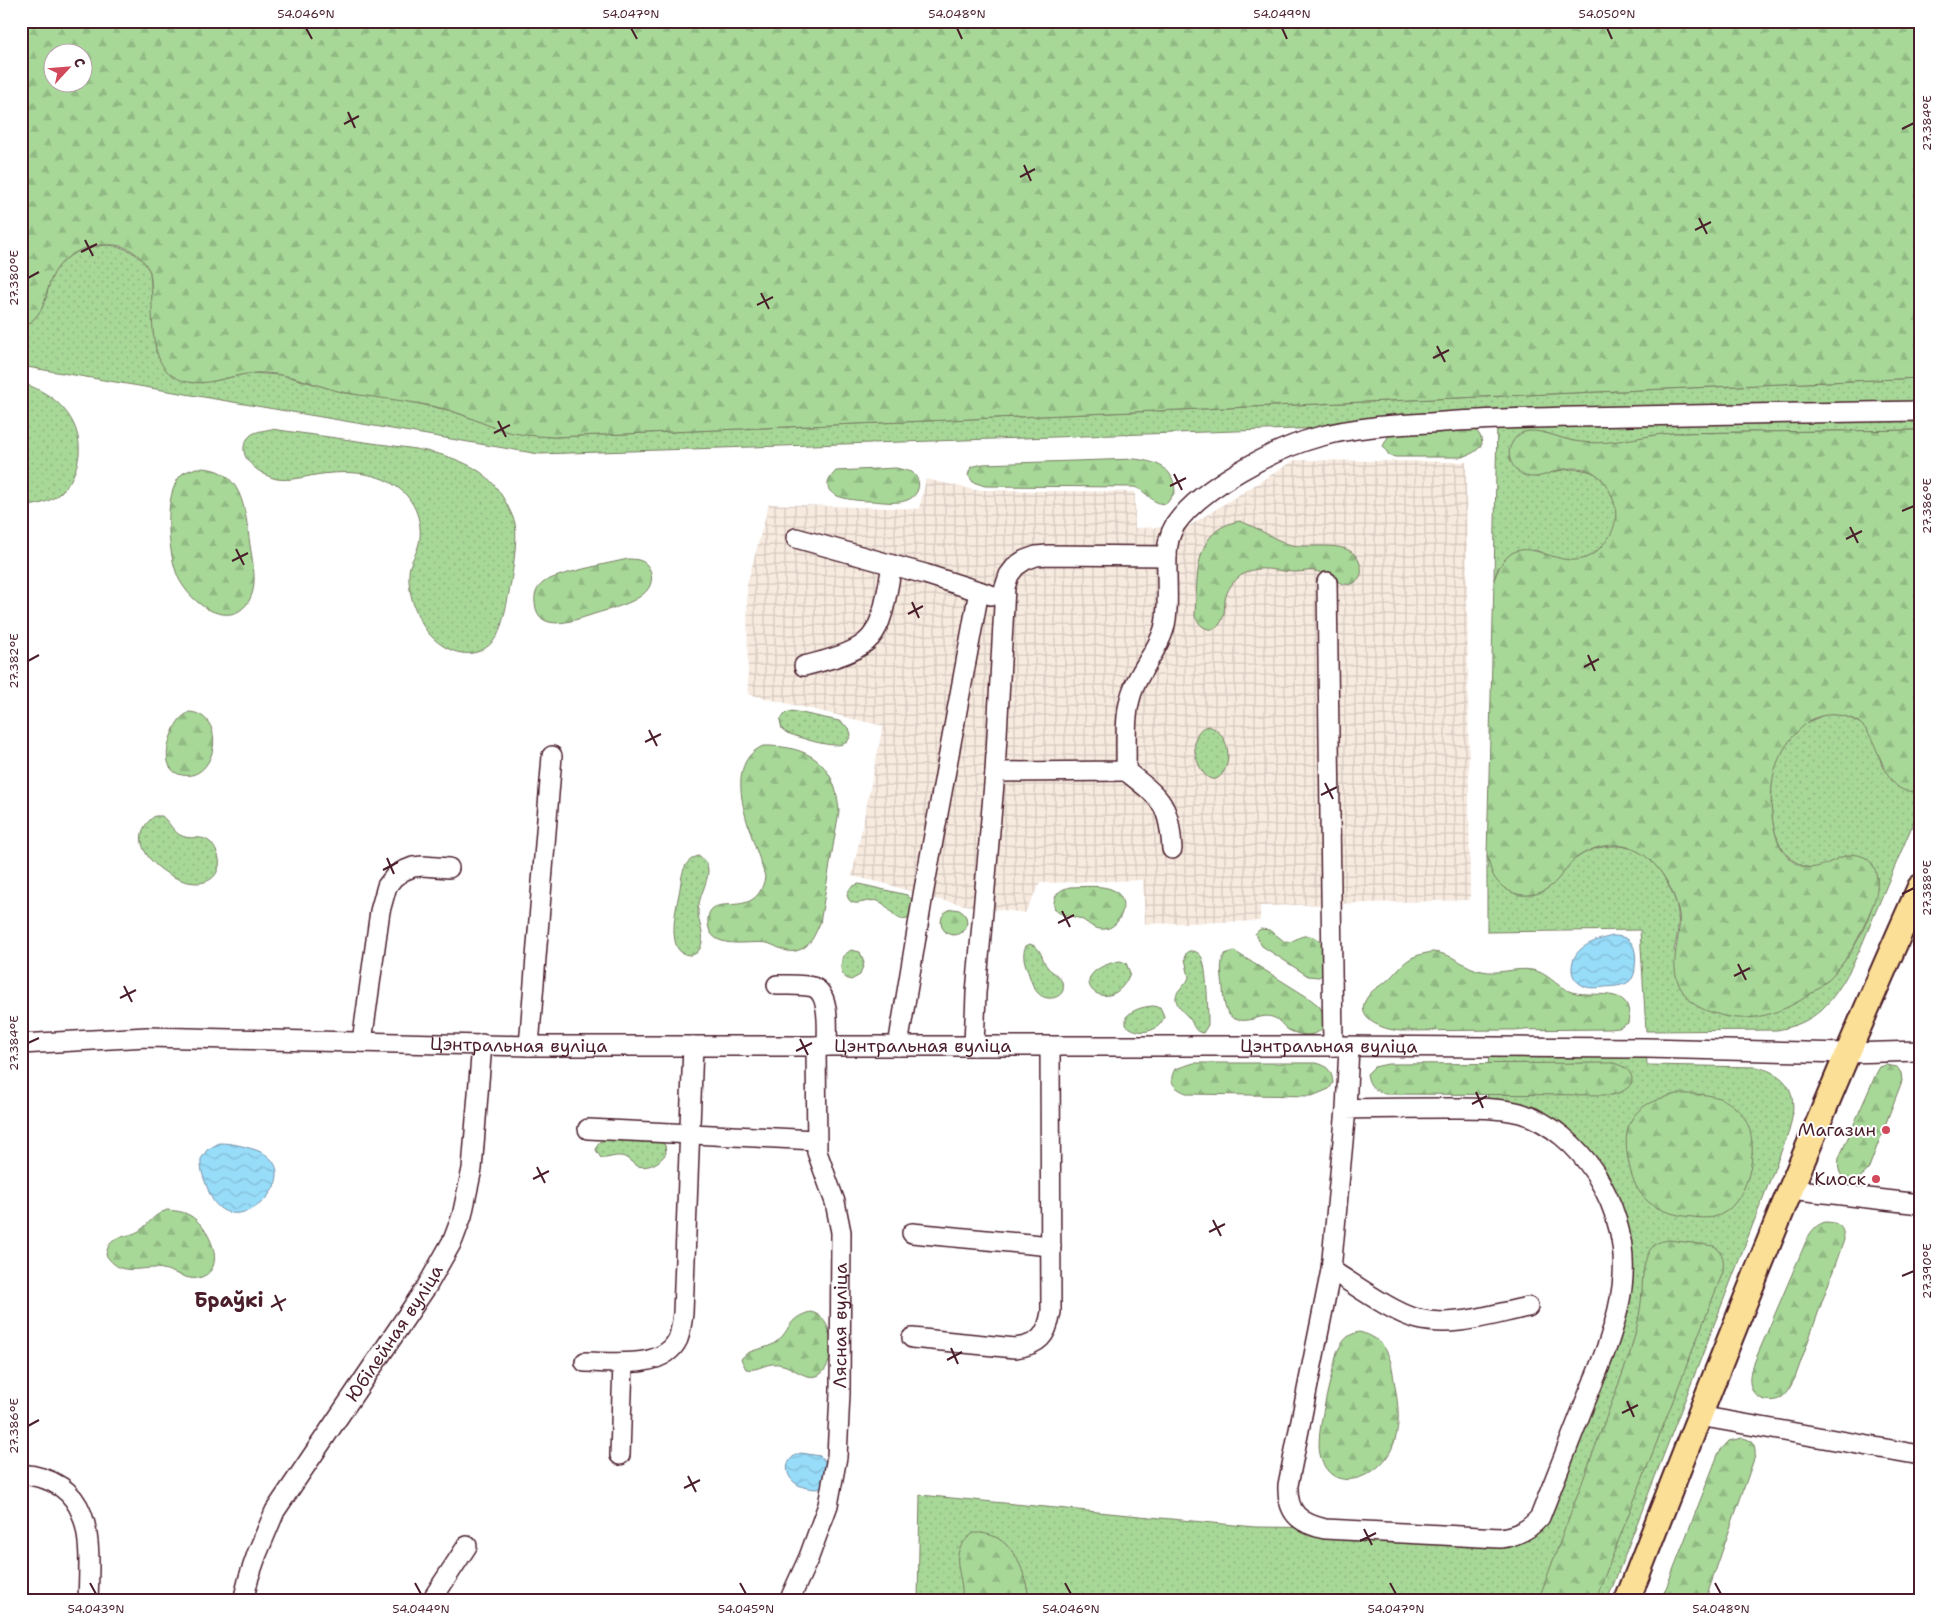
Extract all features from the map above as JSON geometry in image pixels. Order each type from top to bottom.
[{"type":"main road","points":[[1627,1601],[1790,1189],[1920,887]]},
{"type":"street","points":[[1126,771],[1129,702],[1134,687],[1160,641],[1164,628],[1166,556],[1174,526],[1202,497],[1218,486],[1265,459],[1297,444],[1319,437],[1387,426],[1497,418],[1920,411]]},
{"type":"street","points":[[796,538],[1004,599]]},
{"type":"street","points":[[974,1046],[977,973],[995,772],[1004,599],[1009,575],[1016,566],[1036,556],[1166,556]]},
{"type":"street","points":[[804,666],[848,653],[871,639],[879,628],[883,615],[892,565]]},
{"type":"street","points":[[1327,582],[1341,1046],[1346,1108],[1331,1270],[1288,1485],[1290,1505],[1295,1515],[1304,1522],[1313,1526],[1334,1529],[1500,1538],[1519,1534],[1527,1530],[1540,1517],[1601,1365],[1617,1318],[1622,1288],[1624,1254],[1621,1235],[1608,1199],[1591,1166],[1567,1140],[1546,1125],[1522,1114],[1487,1108],[1346,1108]]},
{"type":"street","points":[[898,1046],[923,895],[979,591]]},
{"type":"street","points":[[529,1046],[552,756]]},
{"type":"street","points":[[995,772],[1126,771],[1161,802],[1167,813],[1172,849]]},
{"type":"street","points":[[362,1042],[380,911],[387,886],[394,877],[413,867],[449,868]]},
{"type":"street","name":"Лясная вуліца","points":[[777,985],[809,986],[822,994],[826,1004],[816,1140],[820,1163],[835,1202],[841,1232],[839,1436],[834,1480],[828,1505],[809,1557],[789,1601]]},
{"type":"street","name":"Цэнтральная вуліца","points":[[21,1044],[147,1037],[529,1046],[1341,1046],[1646,1048],[1847,1053],[1920,1051]]},
{"type":"street","name":"Юбілейная вуліца","points":[[243,1601],[248,1577],[275,1511],[427,1286],[453,1240],[462,1216],[472,1169],[482,1044]]},
{"type":"street","points":[[585,1362],[646,1362],[670,1350],[677,1341],[681,1328],[693,1046]]},
{"type":"street","points":[[912,1338],[1015,1348],[1026,1347],[1038,1342],[1045,1334],[1049,1323],[1051,1246],[1050,1046]]},
{"type":"street","points":[[588,1129],[816,1140]]},
{"type":"street","points":[[1790,1189],[1920,1204]]},
{"type":"street","points":[[912,1233],[1051,1246]]},
{"type":"street","points":[[1331,1270],[1403,1314],[1431,1322],[1462,1320],[1528,1307]]},
{"type":"street","points":[[620,1455],[623,1362]]},
{"type":"street","points":[[1699,1416],[1920,1455]]},
{"type":"street","points":[[21,1474],[44,1478],[57,1483],[69,1493],[78,1505],[88,1538],[88,1601]]},
{"type":"street","points":[[431,1601],[467,1546]]},
{"type":"shaded area","points":[[1295,460],[1466,462],[1470,900],[1260,906],[1260,921],[1145,924],[1143,880],[1040,883],[1025,913],[935,899],[887,884],[852,876],[883,726],[748,694],[747,584],[769,504],[919,509],[926,479],[975,490],[1135,492],[1135,528],[1189,526]]},
{"type":"green space","points":[[21,21],[1920,21],[1920,378],[554,437],[512,433],[452,411],[413,402],[347,393],[277,374],[251,373],[200,383],[182,380],[173,376],[164,368],[158,357],[153,328],[150,272],[136,254],[121,246],[94,246],[85,248],[68,257],[55,272],[43,305],[33,320],[21,331]]},
{"type":"green space","points":[[107,245],[133,252],[142,260],[150,272],[156,353],[214,381],[249,373],[283,375],[345,393],[397,399],[452,411],[500,429],[528,435],[554,437],[1920,378],[1920,430],[1672,433],[1604,444],[1569,440],[1543,432],[1535,477],[1568,469],[1588,471],[1595,474],[1601,478],[1611,492],[1616,508],[1616,524],[1604,545],[1584,559],[1568,561],[1551,557],[1535,550],[1498,568],[1494,580],[1497,419],[1387,426],[539,454],[21,366],[21,331],[42,308],[54,273],[65,259],[72,255],[88,248]]},
{"type":"green space","points":[[21,383],[44,393],[64,409],[76,429],[79,441],[77,466],[67,486],[46,502],[23,507],[21,507]]},
{"type":"green space","points":[[1471,428],[1479,434],[1482,444],[1474,452],[1462,457],[1395,457],[1389,455],[1383,446],[1389,435],[1398,431]]},
{"type":"green space","points":[[271,429],[437,453],[462,462],[488,478],[507,505],[516,529],[512,578],[501,627],[489,646],[479,651],[459,653],[439,643],[424,627],[415,609],[409,581],[409,570],[420,539],[419,522],[413,505],[403,492],[379,477],[358,473],[325,474],[286,480],[264,474],[251,465],[244,452],[244,445],[253,434]]},
{"type":"green space","points":[[1920,430],[1920,789],[1908,791],[1899,788],[1885,769],[1869,734],[1863,726],[1854,719],[1839,715],[1816,718],[1797,732],[1778,761],[1772,784],[1771,799],[1774,827],[1783,852],[1791,860],[1801,866],[1811,868],[1846,856],[1855,855],[1864,857],[1874,867],[1877,889],[1874,900],[1861,932],[1838,969],[1814,992],[1783,1009],[1767,1015],[1733,1018],[1708,1011],[1692,1003],[1679,984],[1675,973],[1679,928],[1677,905],[1671,889],[1662,874],[1652,862],[1640,853],[1627,847],[1612,845],[1596,848],[1575,859],[1558,879],[1544,891],[1527,895],[1511,892],[1504,888],[1493,875],[1487,855],[1494,580],[1504,560],[1516,551],[1529,550],[1571,560],[1586,558],[1601,547],[1609,537],[1614,527],[1616,515],[1614,502],[1606,485],[1594,473],[1579,468],[1570,468],[1534,477],[1517,471],[1509,455],[1512,443],[1517,436],[1524,432],[1532,431],[1574,441],[1599,443],[1672,433]]},
{"type":"green space","points":[[1135,459],[1157,464],[1168,471],[1174,484],[1175,492],[1167,503],[1158,503],[1143,491],[1134,487],[985,486],[973,482],[968,475],[971,467],[983,464]]},
{"type":"green space","points":[[196,468],[212,469],[224,474],[239,493],[243,505],[253,562],[254,585],[246,605],[235,613],[223,614],[215,612],[200,604],[182,584],[174,567],[169,524],[169,509],[172,495],[176,483],[182,474]]},
{"type":"green space","points":[[896,468],[912,472],[917,478],[918,489],[910,499],[891,502],[846,499],[831,492],[828,487],[829,480],[836,471]]},
{"type":"green space","points":[[1240,521],[1288,544],[1339,547],[1348,550],[1355,555],[1360,564],[1360,576],[1354,583],[1344,584],[1315,571],[1252,570],[1232,584],[1226,595],[1222,620],[1216,628],[1208,629],[1197,621],[1195,616],[1198,571],[1201,557],[1205,545],[1213,534],[1224,526]]},
{"type":"green space","points":[[628,559],[644,562],[650,570],[651,580],[648,589],[641,596],[621,606],[566,622],[549,622],[542,619],[537,613],[535,595],[543,583],[558,576]]},
{"type":"green space","points":[[792,711],[839,721],[849,728],[851,735],[847,742],[835,745],[787,733],[782,729],[780,720],[786,713]]},
{"type":"green space","points":[[189,712],[201,716],[209,724],[213,735],[213,747],[210,759],[203,768],[194,774],[182,775],[174,772],[170,766],[167,759],[168,750],[176,725]]},
{"type":"green space","points":[[1826,714],[1844,715],[1863,725],[1876,744],[1882,766],[1914,792],[1920,789],[1920,807],[1867,933],[1847,975],[1831,1000],[1811,1017],[1795,1025],[1777,1030],[1646,1031],[1640,930],[1487,932],[1487,855],[1493,874],[1517,895],[1526,895],[1545,890],[1553,884],[1566,867],[1588,851],[1611,846],[1623,846],[1645,854],[1654,862],[1672,893],[1678,910],[1678,928],[1674,951],[1797,1002],[1817,988],[1844,962],[1864,928],[1876,890],[1877,878],[1846,855],[1821,867],[1811,868],[1801,865],[1788,856],[1775,833],[1772,819],[1771,790],[1778,759],[1789,740],[1799,729],[1808,722]]},
{"type":"green space","points":[[1208,726],[1223,738],[1228,751],[1227,765],[1217,778],[1210,778],[1203,772],[1195,751],[1195,740],[1199,731]]},
{"type":"green space","points":[[763,746],[794,749],[817,761],[826,770],[837,795],[839,811],[820,923],[810,943],[795,951],[787,951],[767,943],[732,943],[723,941],[716,938],[710,932],[708,923],[710,912],[715,907],[752,900],[760,892],[765,877],[748,826],[741,788],[742,771],[749,756]]},
{"type":"green space","points":[[155,816],[162,816],[175,831],[184,837],[203,838],[210,842],[219,860],[219,866],[211,879],[198,883],[181,880],[164,872],[151,860],[142,845],[143,830]]},
{"type":"green space","points":[[698,856],[705,862],[708,871],[698,906],[702,934],[701,945],[697,953],[690,955],[682,953],[677,947],[674,930],[684,868],[690,860]]},
{"type":"green space","points":[[859,884],[907,895],[915,903],[910,918],[900,919],[896,917],[878,901],[855,903],[849,900],[847,895],[851,888]]},
{"type":"green space","points":[[1070,887],[1099,887],[1115,891],[1120,896],[1123,909],[1118,921],[1107,929],[1100,929],[1079,918],[1058,912],[1055,909],[1055,898],[1061,891]]},
{"type":"green space","points":[[954,909],[963,913],[967,922],[963,931],[954,935],[945,931],[941,922],[945,913]]},
{"type":"green space","points":[[1260,929],[1270,930],[1285,942],[1290,942],[1304,936],[1316,938],[1322,944],[1325,951],[1326,957],[1323,974],[1319,977],[1308,976],[1262,946],[1255,934]]},
{"type":"green space","points":[[1030,944],[1040,951],[1048,968],[1061,980],[1063,991],[1060,995],[1047,998],[1036,991],[1024,957],[1026,946]]},
{"type":"green space","points":[[851,950],[860,952],[864,963],[860,975],[851,980],[842,974],[841,964],[843,956]]},
{"type":"green space","points":[[1189,951],[1200,954],[1204,963],[1208,1025],[1203,1033],[1196,1030],[1190,1019],[1176,1002],[1177,993],[1189,977],[1185,959],[1186,953]]},
{"type":"green space","points":[[1234,951],[1319,1006],[1325,1016],[1323,1027],[1320,1031],[1306,1035],[1295,1033],[1270,1016],[1244,1020],[1232,1018],[1224,1003],[1221,966],[1225,954]]},
{"type":"green space","points":[[1433,952],[1447,955],[1482,971],[1532,970],[1542,973],[1569,991],[1618,997],[1625,1002],[1629,1010],[1628,1023],[1619,1028],[1609,1029],[1401,1031],[1386,1028],[1371,1021],[1363,1010],[1364,1003],[1371,993],[1411,958]]},
{"type":"green space","points":[[1120,961],[1126,963],[1130,973],[1121,988],[1111,994],[1101,995],[1093,991],[1089,984],[1091,976],[1101,967]]},
{"type":"green space","points":[[1153,1006],[1160,1007],[1164,1016],[1158,1026],[1148,1031],[1136,1031],[1126,1025],[1126,1017],[1132,1012]]},
{"type":"green space","points":[[1489,1048],[1646,1048],[1647,1065],[1757,1067],[1769,1071],[1785,1083],[1790,1090],[1792,1099],[1792,1119],[1789,1131],[1607,1601],[918,1601],[920,1495],[1255,1527],[1527,1530],[1601,1365],[1621,1235],[1567,1140],[1487,1108]]},
{"type":"green space","points":[[1194,1063],[1316,1063],[1328,1069],[1333,1083],[1329,1089],[1312,1096],[1189,1094],[1176,1088],[1172,1078],[1175,1069]]},
{"type":"green space","points":[[1613,1063],[1627,1070],[1631,1074],[1632,1079],[1631,1084],[1627,1088],[1612,1095],[1385,1094],[1372,1087],[1367,1074],[1374,1067],[1388,1064]]},
{"type":"green space","points":[[1886,1065],[1897,1067],[1901,1073],[1902,1081],[1868,1170],[1857,1179],[1846,1179],[1842,1177],[1838,1166],[1839,1158],[1876,1074],[1880,1067]]},
{"type":"green space","points":[[1677,1094],[1708,1095],[1726,1101],[1745,1119],[1750,1131],[1752,1160],[1743,1190],[1736,1202],[1726,1212],[1714,1217],[1684,1216],[1661,1209],[1652,1205],[1645,1198],[1634,1182],[1626,1145],[1630,1123],[1635,1114],[1643,1107],[1664,1097]]},
{"type":"green space","points":[[606,1139],[659,1141],[665,1145],[666,1153],[658,1162],[642,1167],[621,1156],[601,1158],[596,1148],[599,1143]]},
{"type":"green space","points":[[167,1210],[178,1211],[196,1220],[209,1237],[214,1258],[213,1267],[208,1274],[198,1278],[188,1278],[167,1270],[155,1268],[122,1268],[111,1262],[106,1255],[111,1243],[118,1238],[139,1231],[154,1217]]},
{"type":"green space","points":[[1825,1222],[1840,1226],[1844,1240],[1795,1378],[1781,1398],[1777,1400],[1763,1399],[1755,1395],[1753,1391],[1750,1383],[1751,1370],[1807,1239],[1814,1228]]},
{"type":"green space","points":[[1670,1240],[1714,1246],[1720,1251],[1723,1258],[1723,1272],[1595,1601],[1538,1601],[1629,1356],[1639,1316],[1647,1256],[1656,1244],[1661,1241]]},
{"type":"green space","points":[[810,1312],[818,1315],[825,1322],[831,1340],[829,1361],[819,1375],[805,1375],[777,1364],[746,1369],[741,1359],[745,1355],[772,1345],[781,1338],[797,1318]]},
{"type":"green space","points":[[1359,1332],[1381,1343],[1388,1355],[1393,1371],[1397,1397],[1398,1423],[1395,1440],[1386,1459],[1366,1475],[1355,1479],[1343,1479],[1333,1476],[1325,1467],[1320,1454],[1320,1433],[1337,1352],[1345,1339]]},
{"type":"green space","points":[[1742,1438],[1753,1444],[1755,1456],[1705,1601],[1661,1601],[1719,1452],[1729,1441]]},
{"type":"green space","points":[[974,1533],[987,1534],[998,1538],[1007,1545],[1020,1565],[1029,1601],[962,1601],[958,1556],[960,1548]]},
{"type":"water","points":[[1613,936],[1626,938],[1633,945],[1636,960],[1632,978],[1625,984],[1615,986],[1592,988],[1580,984],[1572,972],[1575,956],[1592,942]]},
{"type":"water","points":[[219,1143],[238,1145],[256,1150],[272,1160],[277,1174],[273,1188],[263,1201],[249,1210],[234,1213],[220,1208],[209,1192],[202,1172],[201,1159],[207,1150]]},
{"type":"water","points":[[801,1453],[820,1456],[827,1464],[824,1486],[814,1489],[800,1486],[790,1477],[787,1466],[794,1456]]},
{"type":"place","name":"Магазин","points":[[1886,1130]]},
{"type":"place","name":"Киоск","points":[[1876,1179]]},
{"type":"district","name":"Браўкі","points":[[229,1300]]}]
